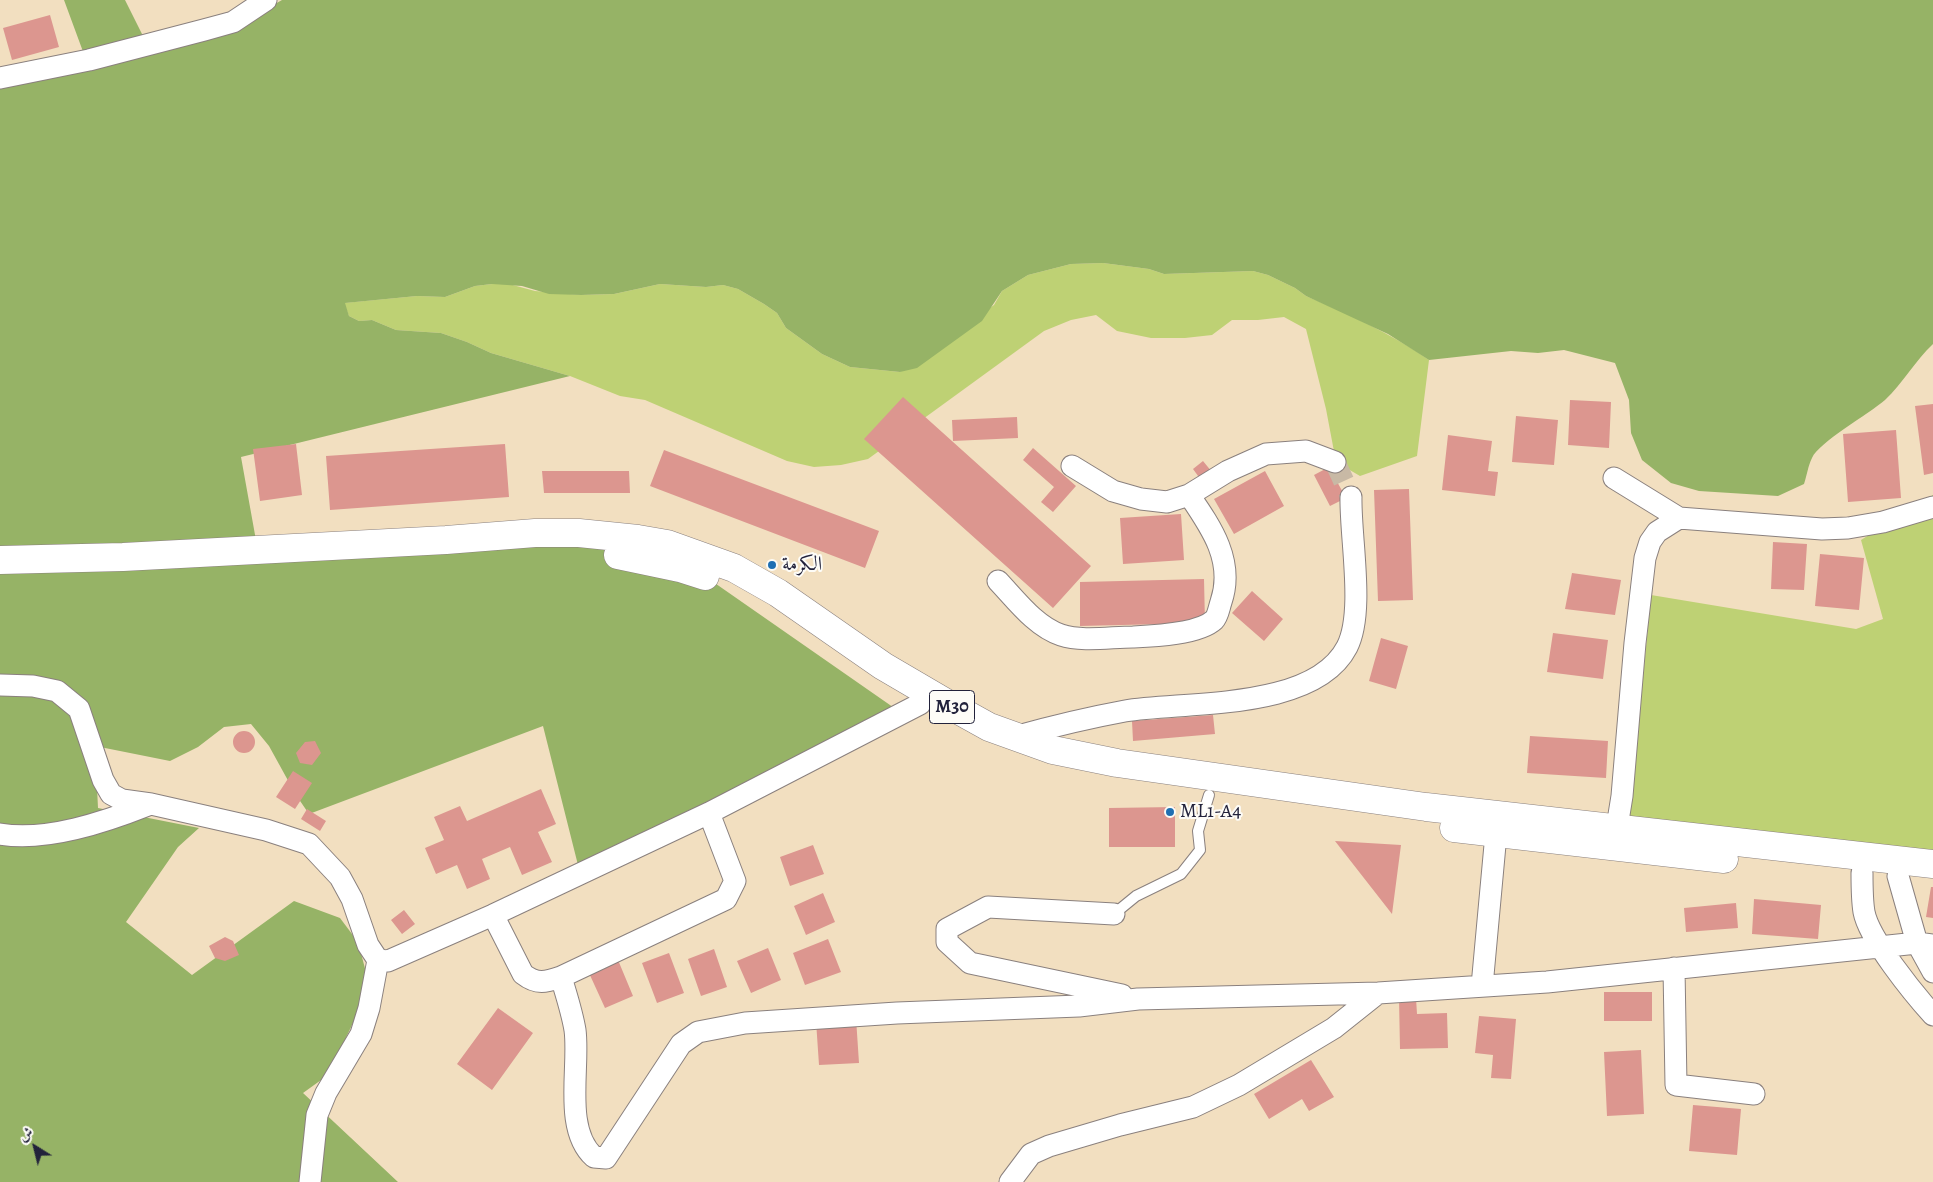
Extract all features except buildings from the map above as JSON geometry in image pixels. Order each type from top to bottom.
[{"type":"highway","name":"M30","points":[[0,560],[34,561],[535,533],[579,533],[667,544],[734,568],[778,594],[883,666],[989,727],[1053,750],[1117,764],[1426,807],[1933,864]]},
{"type":"highway","name":"M30","points":[[0,577],[90,577],[518,551],[600,552],[680,568],[752,595],[800,622],[885,683],[920,704],[1003,750],[1045,766],[1113,781],[1496,834],[1933,881]]},
{"type":"street","points":[[0,78],[89,60],[233,22],[266,0]]},
{"type":"street","points":[[1072,466],[1113,491],[1141,499],[1168,502],[1188,495],[1228,470],[1266,454],[1306,451],[1335,462]]},
{"type":"street","points":[[1614,478],[1679,518],[1822,530],[1883,522],[1933,507]]},
{"type":"street","points":[[998,581],[1044,626],[1061,636],[1083,638],[1148,636],[1201,628],[1215,619],[1224,595],[1226,572],[1222,552],[1211,527],[1188,495]]},
{"type":"street","points":[[1014,737],[1057,725],[1126,711],[1245,700],[1278,693],[1309,682],[1333,664],[1347,647],[1353,624],[1356,572],[1350,526],[1351,496]]},
{"type":"street","points":[[1617,827],[1622,796],[1635,643],[1645,558],[1650,542],[1657,532],[1679,518]]},
{"type":"street","points":[[0,685],[32,686],[57,692],[79,710],[103,780],[111,794],[122,800],[151,804],[266,830],[309,844],[340,877],[352,899],[368,945],[378,960],[369,1008],[361,1034],[326,1093],[317,1115],[310,1182]]},
{"type":"street","points":[[378,960],[388,961],[709,814],[920,704]]},
{"type":"street","points":[[0,834],[40,836],[124,814],[151,804]]},
{"type":"street","points":[[493,914],[523,974],[531,980],[541,983],[561,977],[726,899],[735,881],[709,814]]},
{"type":"street","points":[[1482,986],[1496,834]]},
{"type":"street","points":[[1862,874],[1864,914],[1881,947],[1918,998],[1933,1015]]},
{"type":"street","points":[[1898,876],[1925,944],[1933,972]]},
{"type":"street","points":[[1114,914],[988,907],[947,929],[947,942],[970,963],[1138,998]]},
{"type":"street","points":[[561,977],[575,1030],[575,1079],[581,1140],[587,1151],[594,1157],[606,1158],[681,1044],[698,1032],[745,1023],[897,1013],[1079,1006],[1138,998],[1378,994],[1547,982],[1925,944]]},
{"type":"street","points":[[1674,968],[1676,1085],[1754,1094]]},
{"type":"street","points":[[1010,1182],[1031,1154],[1049,1146],[1120,1125],[1192,1107],[1239,1085],[1334,1028],[1378,994]]},
{"type":"lane","points":[[1114,914],[1136,896],[1181,874],[1200,850],[1198,831],[1208,795]]},
{"type":"green space","points":[[64,0],[125,0],[149,48],[237,26],[282,0],[1933,0],[1933,344],[1885,400],[1816,451],[1804,484],[1778,496],[1699,491],[1671,483],[1642,460],[1631,433],[1629,400],[1615,363],[1564,350],[1538,353],[1511,351],[1429,360],[1388,334],[1306,296],[1295,288],[1268,275],[1253,271],[1164,274],[1149,269],[1103,263],[1071,264],[1028,275],[1002,291],[982,321],[917,368],[900,372],[850,367],[822,354],[786,328],[777,313],[738,289],[723,285],[706,287],[660,284],[614,294],[581,295],[549,294],[522,286],[492,284],[475,286],[445,297],[417,296],[345,303],[349,316],[359,321],[372,320],[396,330],[441,333],[491,353],[570,376],[241,457],[259,557],[440,536],[663,547],[900,712],[580,873],[543,726],[309,814],[296,795],[269,746],[251,724],[224,727],[198,747],[170,761],[95,746],[98,808],[199,828],[178,847],[126,922],[192,975],[294,901],[340,918],[358,942],[367,976],[363,1002],[328,1075],[303,1093],[398,1182],[0,1182],[0,72],[85,57]]},
{"type":"green space","points":[[1103,263],[1149,269],[1164,274],[1253,271],[1268,275],[1415,350],[1429,360],[1417,456],[1360,476],[1336,462],[1326,409],[1306,329],[1284,317],[1232,320],[1212,335],[1185,338],[1151,338],[1117,331],[1096,315],[1071,320],[1044,331],[868,459],[841,465],[814,467],[787,461],[645,400],[620,396],[570,376],[491,353],[441,333],[396,330],[372,320],[359,321],[349,316],[344,303],[417,296],[445,297],[475,286],[492,284],[509,284],[535,291],[581,295],[614,294],[660,284],[706,287],[723,285],[738,289],[777,313],[786,328],[822,354],[850,367],[900,372],[994,305],[1002,291],[1028,275],[1071,264]]},
{"type":"green space","points":[[1933,495],[1933,856],[1629,822],[1651,595],[1856,629],[1883,619],[1861,540]]},
{"type":"tunnel","points":[[1335,462],[1351,497]]},
{"type":"place","name":"الكرمة","points":[[772,565]]},
{"type":"place","name":"ML1-A4","points":[[1170,812]]}]
